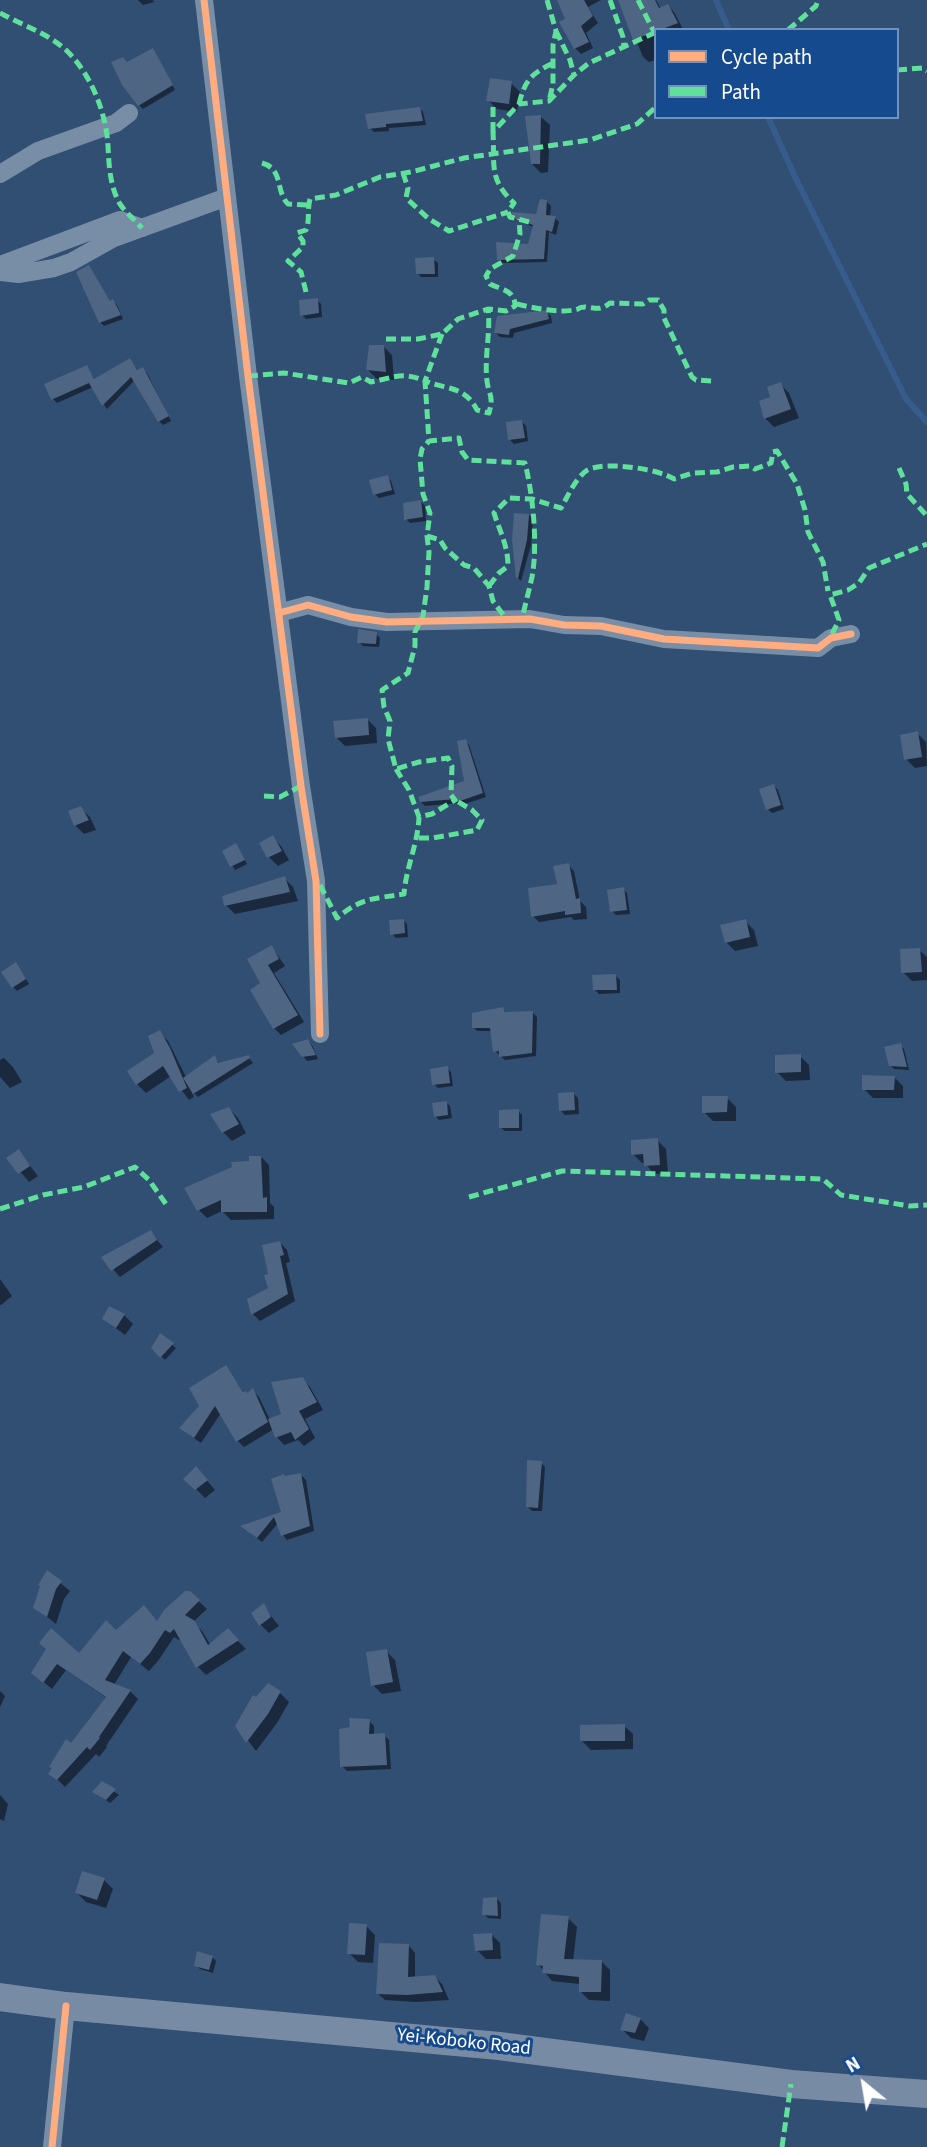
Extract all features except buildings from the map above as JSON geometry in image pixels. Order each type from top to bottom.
[{"type":"main road","name":"Yei-Koboko Road","points":[[0,1997],[66,2006],[499,2046],[791,2084],[927,2094]]},
{"type":"street","points":[[204,0],[248,376],[301,786],[316,881],[320,1034]]},
{"type":"street","points":[[0,174],[38,150],[116,123],[129,113]]},
{"type":"street","points":[[0,272],[18,274],[54,268],[71,262],[114,238],[227,197]]},
{"type":"street","points":[[0,265],[120,219],[142,228]]},
{"type":"street","points":[[279,613],[308,606],[351,617],[387,622],[530,619],[564,625],[601,626],[664,639],[818,648],[831,638],[851,634]]},
{"type":"street","points":[[52,2147],[66,2006]]},
{"type":"waterway","points":[[716,0],[728,28]]},
{"type":"waterway","points":[[769,119],[906,399],[927,422]]},
{"type":"marked path","points":[[547,0],[556,31],[553,45],[553,84],[549,101]]},
{"type":"marked path","points":[[610,0],[623,37],[624,48]]},
{"type":"marked path","points":[[638,0],[654,32]]},
{"type":"marked path","points":[[790,28],[816,6],[818,0]]},
{"type":"marked path","points":[[0,13],[59,44],[83,70],[96,94],[104,120],[114,191],[122,207],[142,228]]},
{"type":"marked path","points":[[556,31],[574,75]]},
{"type":"marked path","points":[[529,222],[510,217],[508,212],[514,203],[496,178],[493,132],[519,104],[549,101],[589,63],[654,33]]},
{"type":"marked path","points":[[519,104],[530,79],[553,63]]},
{"type":"marked path","points":[[899,70],[922,68],[927,71]]},
{"type":"marked path","points":[[493,105],[493,132]]},
{"type":"marked path","points":[[306,292],[301,272],[288,261],[303,247],[303,241],[297,233],[306,230],[310,199],[336,195],[380,177],[464,158],[590,140],[637,124],[654,109]]},
{"type":"marked path","points":[[262,163],[274,170],[288,204],[309,205]]},
{"type":"marked path","points":[[403,173],[408,188],[406,198],[429,219],[449,231],[508,212]]},
{"type":"marked path","points":[[386,339],[418,339],[442,334],[458,319],[488,309],[506,311],[515,306],[513,297],[490,284],[486,276],[490,269],[513,256],[520,234],[519,219]]},
{"type":"marked path","points":[[517,304],[567,311],[583,307],[601,308],[610,303],[643,304],[649,300],[658,300],[692,377],[696,380],[713,381]]},
{"type":"marked path","points":[[442,334],[425,381],[455,390],[467,397],[477,410],[489,413],[491,399],[486,372],[488,309]]},
{"type":"marked path","points":[[248,376],[284,373],[349,383],[362,377],[371,382],[398,376],[417,378],[425,381],[429,441],[459,438],[462,452],[468,460],[525,463],[532,504],[535,550],[522,619]]},
{"type":"marked path","points":[[396,769],[409,790],[419,817],[432,814],[455,800],[451,795],[452,766],[448,758],[396,769],[388,739],[390,721],[384,707],[382,690],[408,673],[415,646],[415,632],[423,616],[430,513],[423,494],[420,459],[422,449],[429,441]]},
{"type":"marked path","points":[[489,586],[508,566],[505,545],[494,513],[509,498],[532,499],[561,508],[578,478],[594,468],[630,467],[674,479],[733,467],[750,466],[755,469],[771,463],[773,452],[777,451],[797,484],[808,532],[823,562],[828,591]]},
{"type":"marked path","points":[[899,468],[907,494],[927,516]]},
{"type":"marked path","points":[[427,536],[440,540],[464,565],[474,568],[489,586],[493,601],[507,620]]},
{"type":"marked path","points":[[832,634],[839,620],[830,595],[848,590],[859,583],[869,568],[927,544]]},
{"type":"marked path","points":[[264,796],[280,797],[301,786]]},
{"type":"marked path","points":[[419,838],[477,830],[482,820],[455,800]]},
{"type":"marked path","points":[[320,885],[337,918],[361,902],[404,894],[419,817]]},
{"type":"marked path","points":[[0,1209],[43,1195],[84,1187],[135,1167],[149,1180],[168,1207]]},
{"type":"marked path","points":[[469,1197],[562,1171],[823,1179],[841,1195],[910,1206],[927,1205]]},
{"type":"marked path","points":[[782,2147],[791,2084]]},
{"type":"cycle path","points":[[204,0],[248,376],[301,786],[316,881],[320,1034]]},
{"type":"cycle path","points":[[279,613],[308,605],[351,617],[387,622],[530,619],[564,625],[601,626],[664,639],[818,648],[831,638],[851,634]]},
{"type":"cycle path","points":[[52,2147],[66,2006]]}]
